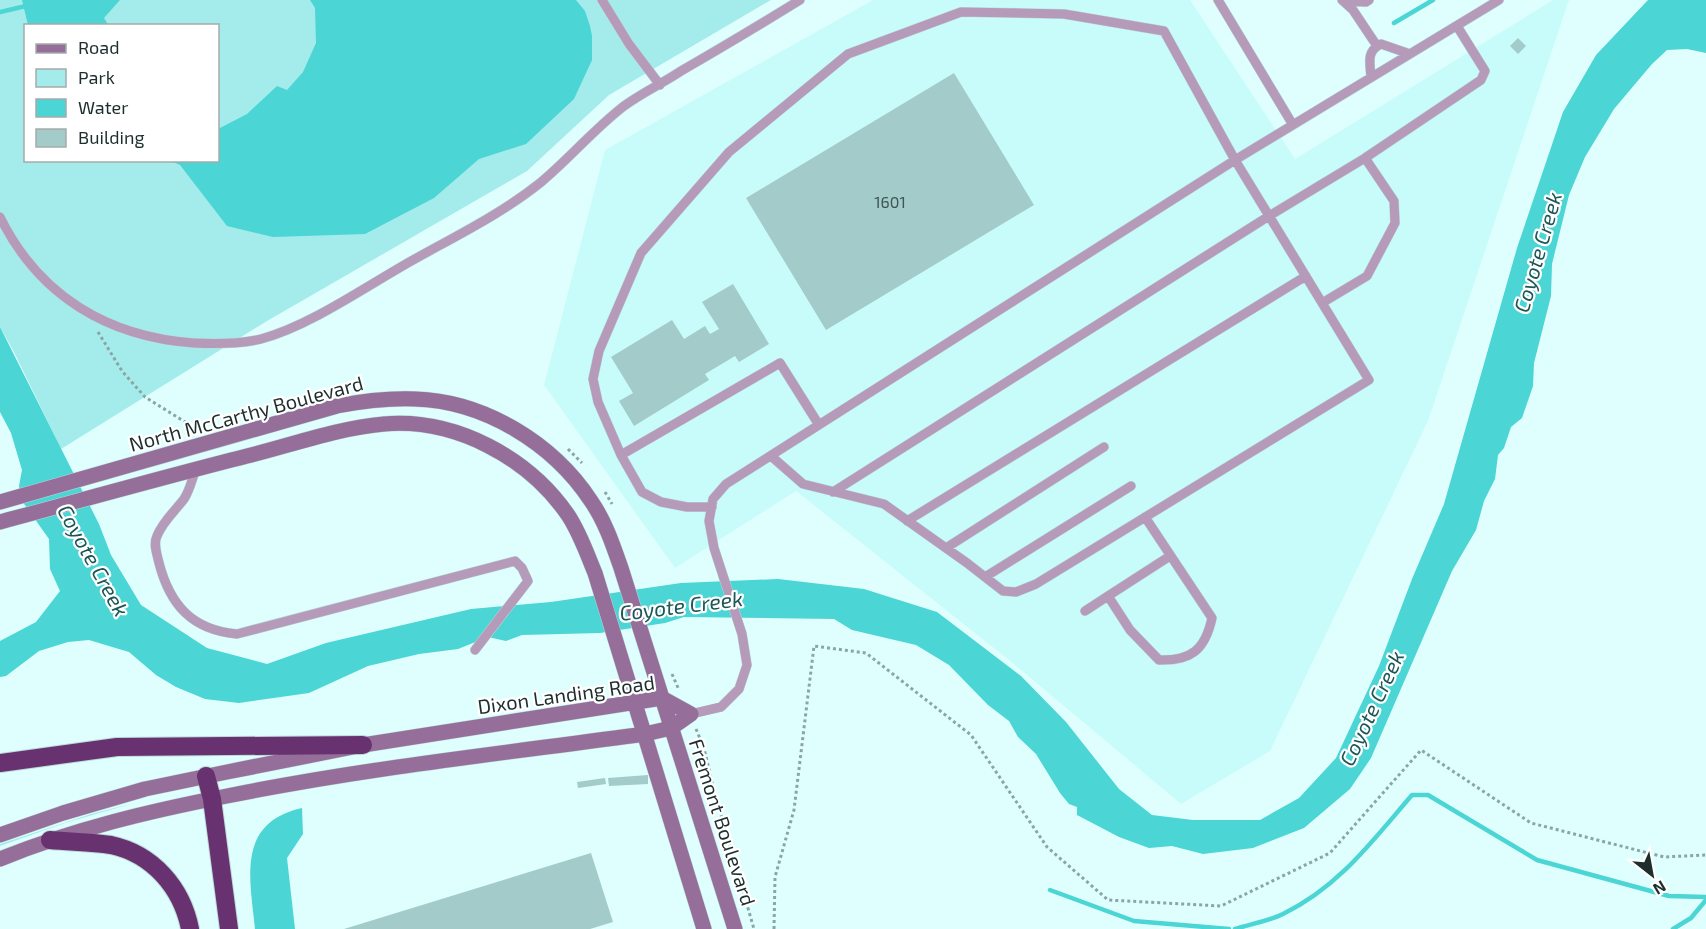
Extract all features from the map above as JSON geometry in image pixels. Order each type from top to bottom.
[{"type":"highway","points":[[0,763],[117,747],[363,745]]},
{"type":"highway","points":[[206,776],[212,799],[230,929]]},
{"type":"highway","points":[[50,840],[110,845],[127,850],[144,859],[170,882],[187,913],[190,929]]},
{"type":"main road","name":"North McCarthy Boulevard","points":[[0,502],[365,400],[417,399],[447,403],[499,420],[521,433],[561,465],[585,492],[603,522],[621,567],[671,728]]},
{"type":"main road","points":[[365,400],[368,426]]},
{"type":"main road","name":"North McCarthy Boulevard","points":[[0,522],[174,474],[368,426],[416,424],[465,436],[506,456],[526,470],[557,501],[579,534],[595,573],[645,734]]},
{"type":"main road","name":"Dixon Landing Road","points":[[0,835],[63,813],[145,789],[363,745],[662,698],[691,714]]},
{"type":"main road","points":[[0,859],[50,840],[132,815],[306,780],[645,734],[671,728],[691,714]]},
{"type":"main road","name":"Fremont Boulevard","points":[[671,728],[735,929]]},
{"type":"main road","points":[[645,734],[704,929]]},
{"type":"lane","points":[[602,0],[629,44],[660,85]]},
{"type":"lane","points":[[0,217],[11,240],[34,269],[57,292],[84,311],[120,329],[165,341],[214,344],[260,339],[306,321],[507,206],[541,182],[626,105],[800,0]]},
{"type":"lane","points":[[1218,0],[1293,125]]},
{"type":"lane","points":[[1343,1],[1366,2],[1370,0]]},
{"type":"lane","points":[[691,714],[721,707],[739,689],[747,665],[742,634],[714,548],[709,521],[713,499],[726,484],[1235,160],[1499,0]]},
{"type":"lane","points":[[1343,1],[1353,9],[1377,46]]},
{"type":"lane","points":[[711,507],[687,507],[661,502],[642,492],[621,456],[598,402],[593,379],[599,351],[641,254],[729,152],[848,54],[961,12],[1064,14],[1164,31],[1235,160],[1369,380],[1036,584],[1016,592],[1003,591],[884,504],[803,484],[771,456]]},
{"type":"lane","points":[[833,492],[1269,216],[1365,158],[1481,80],[1485,71],[1457,26]]},
{"type":"lane","points":[[1371,77],[1369,55],[1371,50],[1377,46],[1381,44],[1410,54]]},
{"type":"lane","points":[[1322,303],[1367,276],[1395,223],[1394,201],[1365,158]]},
{"type":"lane","points":[[907,521],[1306,276]]},
{"type":"lane","points":[[621,456],[780,363],[819,425]]},
{"type":"lane","points":[[946,548],[1104,447]]},
{"type":"lane","points":[[196,469],[185,498],[170,515],[156,537],[155,546],[169,591],[179,608],[193,620],[208,628],[237,634],[515,561],[522,568],[528,581],[475,650]]},
{"type":"lane","points":[[985,577],[1131,486]]},
{"type":"lane","points":[[1108,596],[1131,630],[1159,660],[1175,661],[1196,653],[1208,635],[1212,618],[1145,517]]},
{"type":"lane","points":[[1085,611],[1170,556]]},
{"type":"path","points":[[84,311],[122,371],[145,397],[199,431],[206,445]]},
{"type":"path","points":[[774,929],[775,877],[794,810],[814,646],[866,653],[971,735],[1047,847],[1108,900],[1221,906],[1330,853],[1421,750],[1531,823],[1664,857],[1706,855]]},
{"type":"path","points":[[671,672],[704,748],[714,791],[754,929]]},
{"type":"shaded area","points":[[873,0],[1190,0],[1295,159],[1553,0],[1569,0],[1428,421],[1270,751],[1181,804],[1009,660],[796,491],[675,568],[544,385],[605,150]]},
{"type":"green space","points":[[0,0],[771,0],[609,95],[527,171],[267,321],[61,449],[0,327]]},
{"type":"green space","points":[[134,803],[65,823],[0,846],[0,844],[91,814]]},
{"type":"water","points":[[22,0],[120,0],[104,18],[108,24],[28,24]]},
{"type":"water","points":[[310,0],[576,0],[585,11],[590,26],[592,60],[574,99],[526,144],[479,159],[434,198],[365,234],[273,237],[227,226],[180,165],[173,162],[219,162],[219,128],[247,114],[277,86],[287,90],[303,72],[316,43],[315,8]]},
{"type":"water","name":"Coyote Creek","points":[[1648,0],[1706,0],[1706,53],[1687,49],[1667,50],[1652,64],[1614,109],[1585,157],[1569,195],[1552,264],[1551,296],[1534,363],[1533,386],[1522,418],[1511,427],[1504,448],[1498,455],[1495,479],[1484,501],[1476,530],[1452,571],[1371,758],[1350,789],[1304,828],[1253,848],[1203,854],[1172,846],[1149,848],[1119,837],[1077,815],[1077,807],[1069,804],[1060,793],[1036,754],[1018,737],[1009,721],[988,705],[949,665],[916,645],[852,630],[834,619],[684,617],[665,623],[600,633],[522,635],[506,641],[488,637],[458,649],[419,654],[368,666],[309,693],[239,703],[205,699],[176,687],[156,675],[129,652],[89,640],[68,642],[39,651],[6,676],[0,677],[0,641],[36,622],[60,591],[50,569],[49,539],[22,501],[19,486],[22,470],[11,433],[0,412],[0,327],[99,524],[111,555],[141,605],[207,648],[267,664],[326,643],[471,609],[551,602],[681,583],[778,579],[864,589],[937,612],[1021,676],[1066,722],[1119,789],[1152,815],[1193,820],[1260,820],[1299,798],[1336,758],[1379,666],[1444,504],[1517,248],[1563,112],[1596,55]]},
{"type":"water","points":[[302,808],[303,834],[287,858],[295,929],[255,929],[250,872],[257,839],[266,826],[281,815]]},
{"type":"building","points":[[1518,38],[1526,46],[1518,54],[1510,46]]},
{"type":"building","points":[[954,73],[1034,205],[826,330],[746,198]]},
{"type":"building","points":[[733,284],[769,344],[739,362],[735,356],[705,374],[709,380],[634,426],[619,401],[633,393],[611,357],[672,320],[684,339],[705,326],[710,334],[719,329],[702,302]]},
{"type":"building","points":[[648,775],[648,784],[609,786],[608,778]]},
{"type":"building","points":[[605,778],[606,784],[578,788],[577,782]]},
{"type":"building","points":[[591,853],[613,922],[590,929],[344,929]]},
{"type":"waterway","points":[[1394,23],[1433,0]]},
{"type":"waterway","points":[[0,12],[26,6]]},
{"type":"waterway","points":[[1235,929],[1278,916],[1303,903],[1321,890],[1354,861],[1412,795],[1428,795],[1537,860],[1669,896],[1706,897]]},
{"type":"waterway","points":[[1050,890],[1134,921],[1229,929]]},
{"type":"waterway","points":[[1673,929],[1691,918],[1706,900]]}]
